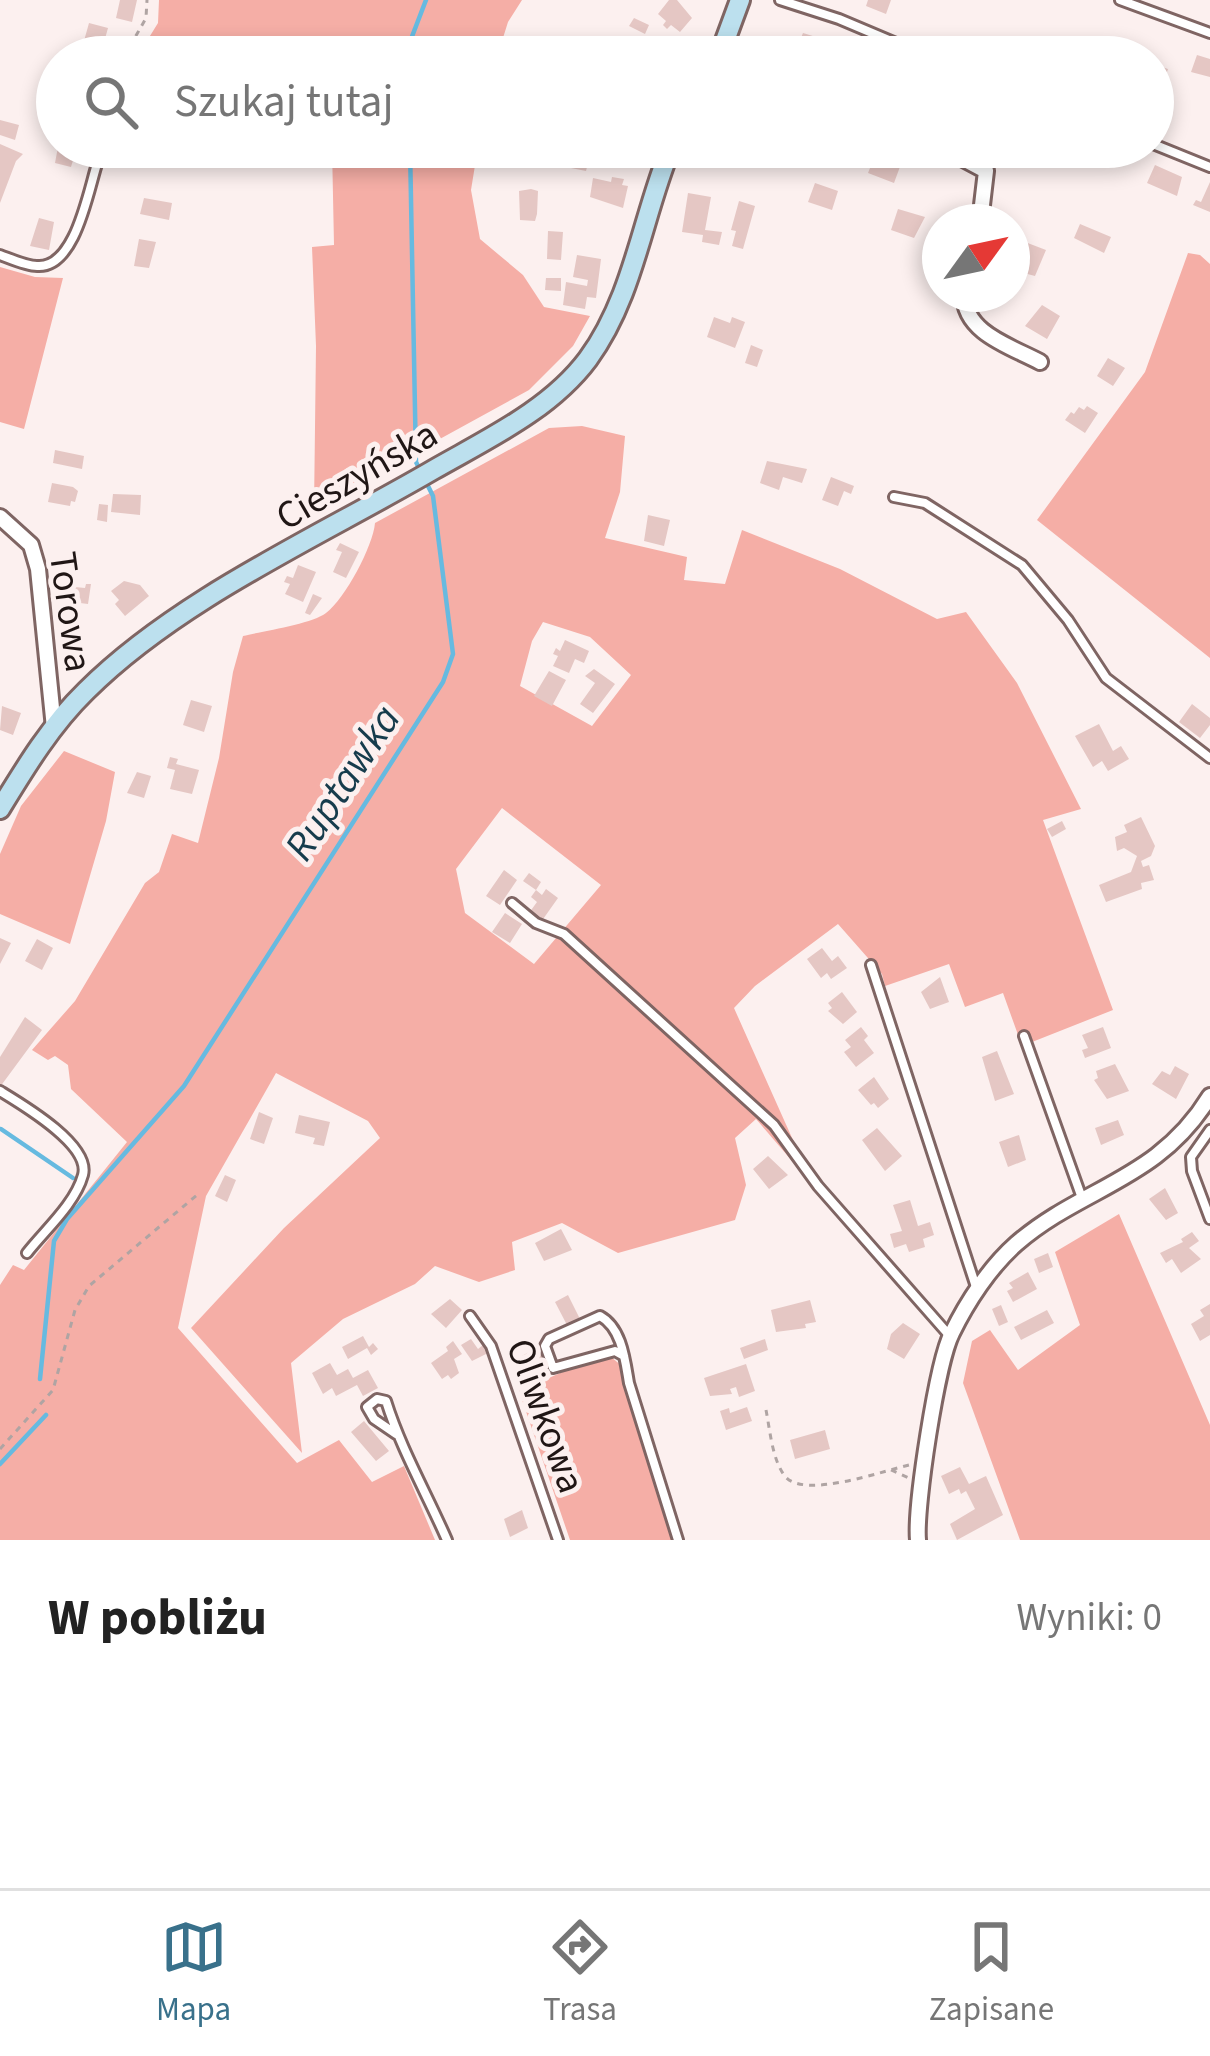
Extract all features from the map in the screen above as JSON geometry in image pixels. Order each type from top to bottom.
[{"type":"main road","points":[[727,36],[740,0]]},
{"type":"main road","name":"Cieszyńska","points":[[2,802],[54,728],[110,669],[169,624],[541,404],[586,362],[622,298],[662,168]]},
{"type":"street","points":[[980,168],[986,171],[982,204]]},
{"type":"street","points":[[965,312],[981,331],[1040,362]]},
{"type":"street","name":"Torowa","points":[[0,517],[32,545],[54,728]]},
{"type":"street","points":[[918,1540],[926,1460],[950,1336],[978,1291],[1017,1243],[1116,1185],[1180,1137],[1210,1096]]},
{"type":"lane","points":[[780,0],[879,36]]},
{"type":"lane","points":[[1120,0],[1210,33]]},
{"type":"lane","points":[[1174,153],[1210,167]]},
{"type":"lane","points":[[0,255],[38,267],[65,254],[96,168]]},
{"type":"lane","points":[[894,497],[925,502],[1022,565],[1106,678],[1210,758]]},
{"type":"lane","points":[[512,903],[536,923],[564,934],[774,1126],[818,1186],[950,1336]]},
{"type":"lane","points":[[871,965],[978,1291]]},
{"type":"lane","points":[[1024,1036],[1084,1202]]},
{"type":"lane","points":[[0,1090],[41,1116],[82,1157],[84,1171],[75,1192],[27,1253]]},
{"type":"lane","points":[[1210,1130],[1192,1157],[1192,1171],[1210,1219]]},
{"type":"lane","name":"Oliwkowa","points":[[470,1316],[491,1346],[558,1540]]},
{"type":"lane","name":"Oliwkowa","points":[[624,1356],[615,1351],[553,1368],[545,1346],[549,1339],[600,1316],[610,1321],[624,1356],[678,1540]]},
{"type":"lane","points":[[396,1434],[374,1419],[367,1407],[377,1399],[386,1401],[396,1434],[415,1465],[447,1540]]},
{"type":"path","points":[[136,36],[146,18],[147,0]]},
{"type":"path","points":[[0,1449],[53,1390],[75,1310],[89,1286],[197,1195]]},
{"type":"path","points":[[766,1410],[777,1462],[795,1486],[817,1487],[926,1460]]},
{"type":"shaded area","points":[[159,0],[522,0],[504,36],[150,36],[158,23]]},
{"type":"shaded area","points":[[332,168],[475,168],[471,190],[480,239],[523,275],[544,307],[590,316],[573,346],[529,390],[314,508],[312,247],[334,245]]},
{"type":"shaded area","points":[[1188,253],[1210,264],[1210,658],[1037,520],[1145,372]]},
{"type":"shaded area","points":[[0,267],[35,277],[63,278],[24,429],[0,422]]},
{"type":"shaded area","points":[[582,426],[625,436],[620,492],[605,538],[687,557],[684,580],[725,584],[742,530],[840,569],[937,619],[966,612],[1017,683],[1081,809],[1043,820],[1113,1010],[1022,1046],[1003,993],[965,1007],[949,964],[885,986],[882,974],[838,924],[755,986],[734,1008],[801,1158],[811,1170],[805,1176],[756,1119],[735,1138],[746,1185],[735,1220],[618,1253],[562,1223],[512,1242],[515,1270],[479,1282],[435,1266],[415,1284],[343,1319],[291,1363],[302,1453],[191,1328],[284,1228],[380,1138],[368,1121],[276,1073],[206,1196],[178,1328],[297,1463],[339,1440],[372,1482],[404,1466],[435,1540],[0,1540],[0,1285],[13,1265],[24,1270],[127,1142],[71,1089],[68,1065],[32,1050],[75,1001],[145,883],[159,872],[172,834],[198,843],[243,636],[326,613],[357,571],[375,523],[549,428]],"holes":[[[543,622],[590,637],[631,675],[592,726],[520,686],[532,641]],[[502,808],[601,885],[534,964],[465,913],[456,869]]]},
{"type":"shaded area","points":[[64,751],[115,772],[106,821],[70,944],[0,914],[0,854],[21,806]]},
{"type":"shaded area","points":[[1119,1214],[1210,1425],[1210,1540],[1020,1540],[963,1383],[972,1341],[990,1330],[1018,1370],[1080,1325],[1055,1252]]},
{"type":"shaded area","points":[[606,1353],[622,1366],[675,1540],[570,1540],[519,1391]]},
{"type":"building","points":[[120,0],[137,0],[132,22],[116,18]]},
{"type":"building","points":[[669,0],[677,0],[692,18],[680,32],[671,25],[667,29],[658,14]]},
{"type":"building","points":[[868,0],[891,0],[886,14],[866,6]]},
{"type":"building","points":[[634,18],[649,25],[645,34],[629,26]]},
{"type":"building","points":[[89,23],[108,28],[106,36],[85,36]]},
{"type":"building","points":[[1197,55],[1210,59],[1210,77],[1191,72]]},
{"type":"building","points":[[0,120],[19,125],[15,140],[0,135]]},
{"type":"building","points":[[0,144],[23,154],[0,203]]},
{"type":"building","points":[[870,168],[900,168],[894,183],[868,173]]},
{"type":"building","points":[[1154,168],[1182,177],[1177,196],[1147,183]]},
{"type":"building","points":[[612,177],[624,179],[622,185],[628,186],[623,208],[590,197],[593,178],[611,182]]},
{"type":"building","points":[[1210,182],[1210,212],[1193,205],[1196,200],[1201,202]]},
{"type":"building","points":[[815,183],[838,191],[832,210],[808,202]]},
{"type":"building","points":[[519,191],[538,191],[535,221],[520,220]]},
{"type":"building","points":[[688,193],[711,197],[705,230],[722,232],[719,245],[702,242],[703,235],[682,232]]},
{"type":"building","points":[[144,198],[172,203],[169,220],[140,214]]},
{"type":"building","points":[[739,201],[755,206],[743,249],[732,246]]},
{"type":"building","points":[[898,209],[922,216],[914,238],[891,230]]},
{"type":"building","points":[[39,218],[54,222],[49,250],[30,246]]},
{"type":"building","points":[[1080,224],[1111,237],[1104,253],[1074,238]]},
{"type":"building","points":[[548,231],[563,232],[561,260],[547,259]]},
{"type":"building","points":[[139,239],[156,242],[149,268],[134,266]]},
{"type":"building","points":[[1030,244],[1046,250],[1035,276],[1030,275]]},
{"type":"building","points":[[577,255],[601,259],[596,298],[587,297],[585,309],[563,305],[566,282],[587,286],[588,280],[573,277]]},
{"type":"building","points":[[546,278],[561,278],[561,291],[545,290]]},
{"type":"building","points":[[1042,305],[1060,316],[1047,339],[1025,326]]},
{"type":"building","points":[[714,317],[745,322],[735,348],[707,337]]},
{"type":"building","points":[[751,345],[763,350],[757,367],[745,363]]},
{"type":"building","points":[[1108,358],[1125,368],[1113,386],[1097,376]]},
{"type":"building","points":[[1087,406],[1098,413],[1085,433],[1065,420]]},
{"type":"building","points":[[55,450],[84,456],[82,469],[53,463]]},
{"type":"building","points":[[767,461],[807,469],[802,483],[783,477],[779,490],[760,483]]},
{"type":"building","points":[[831,477],[854,486],[851,494],[844,491],[838,506],[822,500]]},
{"type":"building","points":[[52,483],[78,491],[75,502],[70,506],[48,502]]},
{"type":"building","points":[[113,494],[141,495],[140,515],[111,512]]},
{"type":"building","points":[[99,504],[108,505],[107,522],[97,520]]},
{"type":"building","points":[[648,515],[670,520],[664,546],[644,541]]},
{"type":"building","points":[[340,543],[359,552],[346,578],[333,572],[342,552],[336,550]]},
{"type":"building","points":[[298,565],[316,572],[303,602],[285,594],[290,584],[284,582],[287,576],[293,578]]},
{"type":"building","points":[[124,581],[140,585],[149,596],[125,616],[111,591]]},
{"type":"building","points":[[91,584],[88,604],[64,601],[65,586],[85,588]]},
{"type":"building","points":[[313,594],[322,598],[310,615],[305,613]]},
{"type":"building","points":[[565,640],[589,651],[584,663],[575,659],[569,673],[553,666],[558,656],[553,654]]},
{"type":"building","points":[[594,669],[615,684],[593,713],[580,704],[595,683],[585,676]]},
{"type":"building","points":[[549,671],[566,680],[552,706],[534,696]]},
{"type":"building","points":[[191,700],[212,706],[204,732],[183,725]]},
{"type":"building","points":[[1192,704],[1210,718],[1200,738],[1179,722]]},
{"type":"building","points":[[2,706],[21,713],[13,735],[0,730]]},
{"type":"building","points":[[1099,724],[1113,751],[1121,746],[1129,759],[1108,771],[1102,761],[1093,767],[1075,736]]},
{"type":"building","points":[[170,757],[178,759],[176,764],[199,770],[192,794],[170,789],[175,770],[167,768]]},
{"type":"building","points":[[137,772],[151,776],[144,798],[127,793]]},
{"type":"building","points":[[1141,817],[1155,846],[1151,856],[1141,861],[1143,867],[1149,865],[1154,880],[1106,902],[1099,885],[1131,872],[1137,856],[1124,848],[1117,851],[1115,837],[1127,832],[1124,825]]},
{"type":"building","points":[[1062,821],[1066,829],[1052,837],[1047,829]]},
{"type":"building","points":[[504,870],[517,880],[500,905],[486,896]]},
{"type":"building","points":[[529,873],[541,882],[536,890],[523,881]]},
{"type":"building","points":[[546,889],[558,898],[541,922],[529,913],[537,902],[531,897],[536,890],[542,895]]},
{"type":"building","points":[[505,913],[522,924],[510,943],[492,932]]},
{"type":"building","points":[[0,938],[11,943],[0,964]]},
{"type":"building","points":[[37,939],[53,948],[42,970],[25,961]]},
{"type":"building","points":[[822,948],[832,961],[838,956],[847,968],[831,979],[827,973],[821,978],[807,959]]},
{"type":"building","points":[[940,977],[949,1002],[930,1009],[921,992]]},
{"type":"building","points":[[842,992],[857,1012],[843,1024],[828,1011],[832,1008],[828,1003]]},
{"type":"building","points":[[25,1017],[42,1030],[0,1087],[0,1057]]},
{"type":"building","points":[[861,1027],[874,1053],[856,1067],[844,1052],[851,1047],[845,1040]]},
{"type":"building","points":[[1103,1027],[1111,1048],[1085,1058],[1082,1050],[1088,1048],[1082,1035]]},
{"type":"building","points":[[997,1051],[1014,1094],[995,1101],[982,1057]]},
{"type":"building","points":[[1115,1064],[1129,1091],[1107,1099],[1094,1080],[1096,1071]]},
{"type":"building","points":[[1175,1066],[1189,1074],[1176,1099],[1152,1084],[1162,1071],[1170,1075]]},
{"type":"building","points":[[874,1077],[889,1099],[878,1108],[858,1090]]},
{"type":"building","points":[[259,1112],[273,1118],[264,1144],[250,1139]]},
{"type":"building","points":[[299,1115],[330,1122],[324,1146],[313,1144],[315,1138],[295,1133]]},
{"type":"building","points":[[1118,1120],[1124,1135],[1101,1145],[1095,1128]]},
{"type":"building","points":[[877,1128],[902,1156],[885,1171],[862,1140]]},
{"type":"building","points":[[1019,1135],[1026,1160],[1008,1167],[999,1142]]},
{"type":"building","points":[[768,1156],[788,1175],[769,1189],[753,1169]]},
{"type":"building","points":[[225,1175],[236,1180],[227,1202],[215,1196]]},
{"type":"building","points":[[1165,1188],[1178,1213],[1166,1220],[1149,1199]]},
{"type":"building","points":[[910,1200],[918,1226],[930,1222],[934,1235],[923,1239],[925,1247],[909,1252],[906,1244],[894,1248],[890,1234],[902,1231],[893,1205]]},
{"type":"building","points":[[561,1229],[572,1250],[544,1261],[535,1243]]},
{"type":"building","points":[[1192,1232],[1199,1241],[1189,1248],[1201,1259],[1181,1273],[1172,1259],[1166,1263],[1160,1253]]},
{"type":"building","points":[[1048,1253],[1053,1267],[1039,1273],[1034,1259]]},
{"type":"building","points":[[1028,1272],[1037,1289],[1013,1302],[1007,1291],[1013,1288],[1009,1283]]},
{"type":"building","points":[[568,1295],[580,1319],[567,1325],[555,1302]]},
{"type":"building","points":[[450,1299],[462,1310],[446,1328],[431,1314]]},
{"type":"building","points":[[810,1300],[816,1322],[776,1332],[771,1310]]},
{"type":"building","points":[[1210,1304],[1210,1335],[1200,1341],[1191,1324],[1204,1316],[1200,1310]]},
{"type":"building","points":[[1001,1305],[1008,1322],[999,1326],[992,1309]]},
{"type":"building","points":[[1047,1310],[1054,1323],[1021,1340],[1014,1327]]},
{"type":"building","points":[[903,1323],[920,1334],[904,1359],[887,1349],[891,1334]]},
{"type":"building","points":[[363,1336],[369,1347],[373,1343],[378,1349],[371,1355],[367,1348],[348,1359],[342,1347]]},
{"type":"building","points":[[471,1339],[488,1353],[472,1361],[461,1345]]},
{"type":"building","points":[[765,1339],[768,1350],[744,1359],[740,1348]]},
{"type":"building","points":[[453,1341],[462,1354],[454,1359],[459,1373],[442,1379],[431,1363]]},
{"type":"building","points":[[538,1347],[546,1368],[527,1375],[520,1357]]},
{"type":"building","points":[[330,1363],[337,1375],[348,1369],[353,1378],[368,1370],[378,1388],[363,1396],[357,1385],[336,1396],[332,1388],[323,1394],[312,1373]]},
{"type":"building","points":[[746,1364],[755,1391],[739,1397],[736,1387],[730,1389],[732,1394],[710,1396],[704,1378]]},
{"type":"building","points":[[747,1407],[752,1421],[726,1430],[720,1411]]},
{"type":"building","points":[[364,1421],[389,1451],[376,1461],[351,1432]]},
{"type":"building","points":[[825,1430],[830,1449],[795,1459],[790,1440]]},
{"type":"building","points":[[960,1467],[969,1484],[986,1476],[1003,1515],[957,1540],[950,1524],[975,1509],[966,1491],[949,1494],[941,1476]]},
{"type":"building","points":[[522,1510],[528,1528],[510,1537],[504,1519]]},
{"type":"waterway","name":"Ruptawka","points":[[412,36],[426,0]]},
{"type":"waterway","name":"Ruptawka","points":[[410,168],[416,462],[421,472]]},
{"type":"waterway","name":"Ruptawka","points":[[40,1379],[54,1241],[67,1219],[184,1086],[443,682],[453,654],[433,496],[426,482]]},
{"type":"waterway","points":[[1,1129],[73,1178]]},
{"type":"waterway","name":"Ruptawka","points":[[0,1464],[46,1415]]}]
